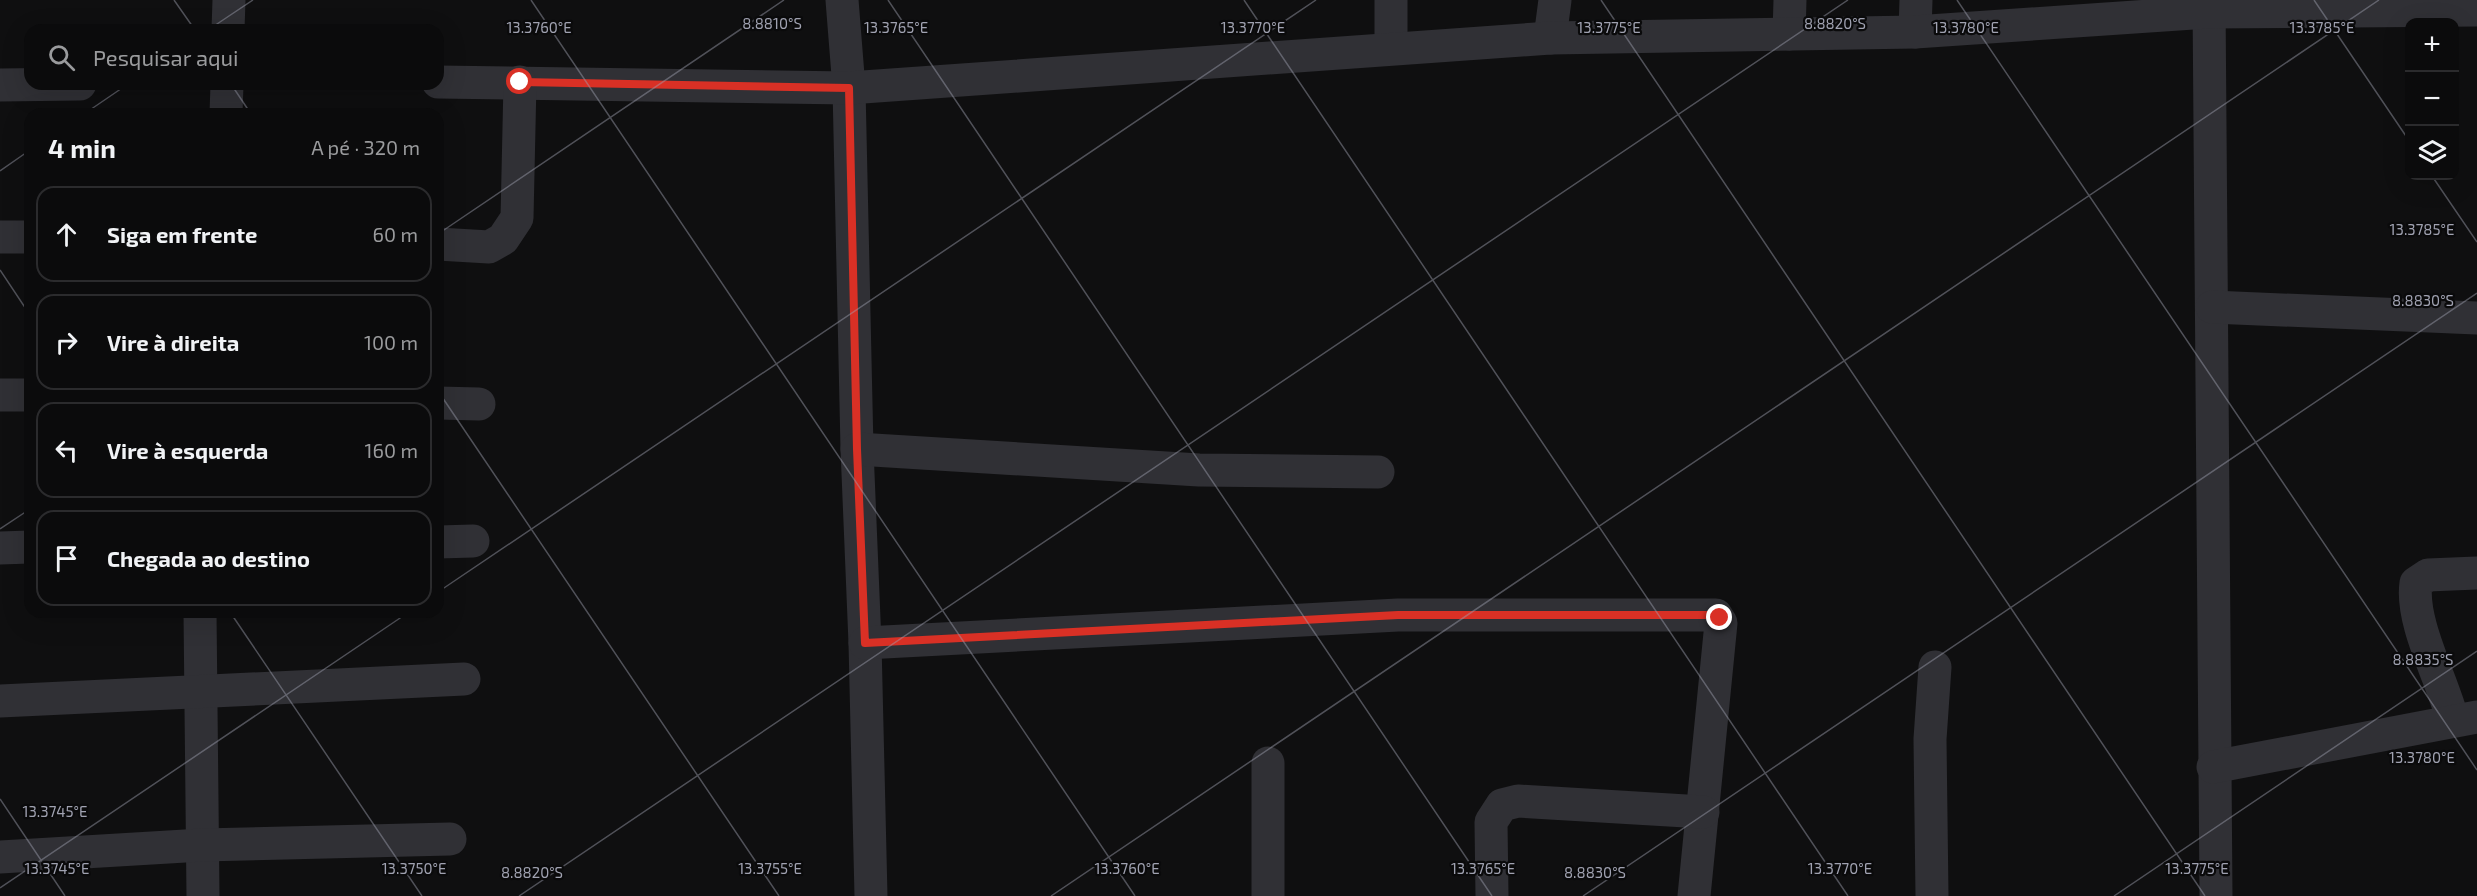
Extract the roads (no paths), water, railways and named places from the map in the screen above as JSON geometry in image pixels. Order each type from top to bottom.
[{"type":"street","points":[[228,24],[229,0]]},
{"type":"street","points":[[842,0],[849,88],[857,449],[865,643],[871,896]]},
{"type":"street","points":[[1391,0],[1391,48]]},
{"type":"street","points":[[1550,38],[1555,0]]},
{"type":"street","points":[[1789,34],[1790,0]]},
{"type":"street","points":[[2208,6],[2212,307],[2213,767],[2216,896]]},
{"type":"street","points":[[444,82],[849,88],[1550,38],[1789,34],[1915,16],[2208,6],[2477,10]]},
{"type":"street","points":[[444,244],[489,247],[503,239],[517,218],[520,82]]},
{"type":"street","points":[[0,85],[24,85]]},
{"type":"street","points":[[226,108],[227,90]]},
{"type":"street","points":[[0,237],[24,237]]},
{"type":"street","points":[[2212,307],[2477,318]]},
{"type":"street","points":[[0,395],[24,395]]},
{"type":"street","points":[[444,403],[479,404]]},
{"type":"street","points":[[857,449],[1199,470],[1378,472]]},
{"type":"street","points":[[444,542],[473,541]]},
{"type":"street","points":[[0,548],[24,547]]},
{"type":"street","points":[[2213,767],[2465,719],[2447,696],[2424,637],[2414,596],[2416,583],[2428,575],[2477,573]]},
{"type":"street","points":[[865,643],[1398,615],[1716,615],[1721,623],[1694,896]]},
{"type":"street","points":[[200,618],[203,896]]},
{"type":"street","points":[[1932,896],[1930,739],[1935,667]]},
{"type":"street","points":[[0,701],[464,679]]},
{"type":"street","points":[[1268,763],[1268,896]]},
{"type":"street","points":[[1492,896],[1491,822],[1502,805],[1518,801],[1703,812]]},
{"type":"street","points":[[0,856],[202,845],[450,839]]}]
